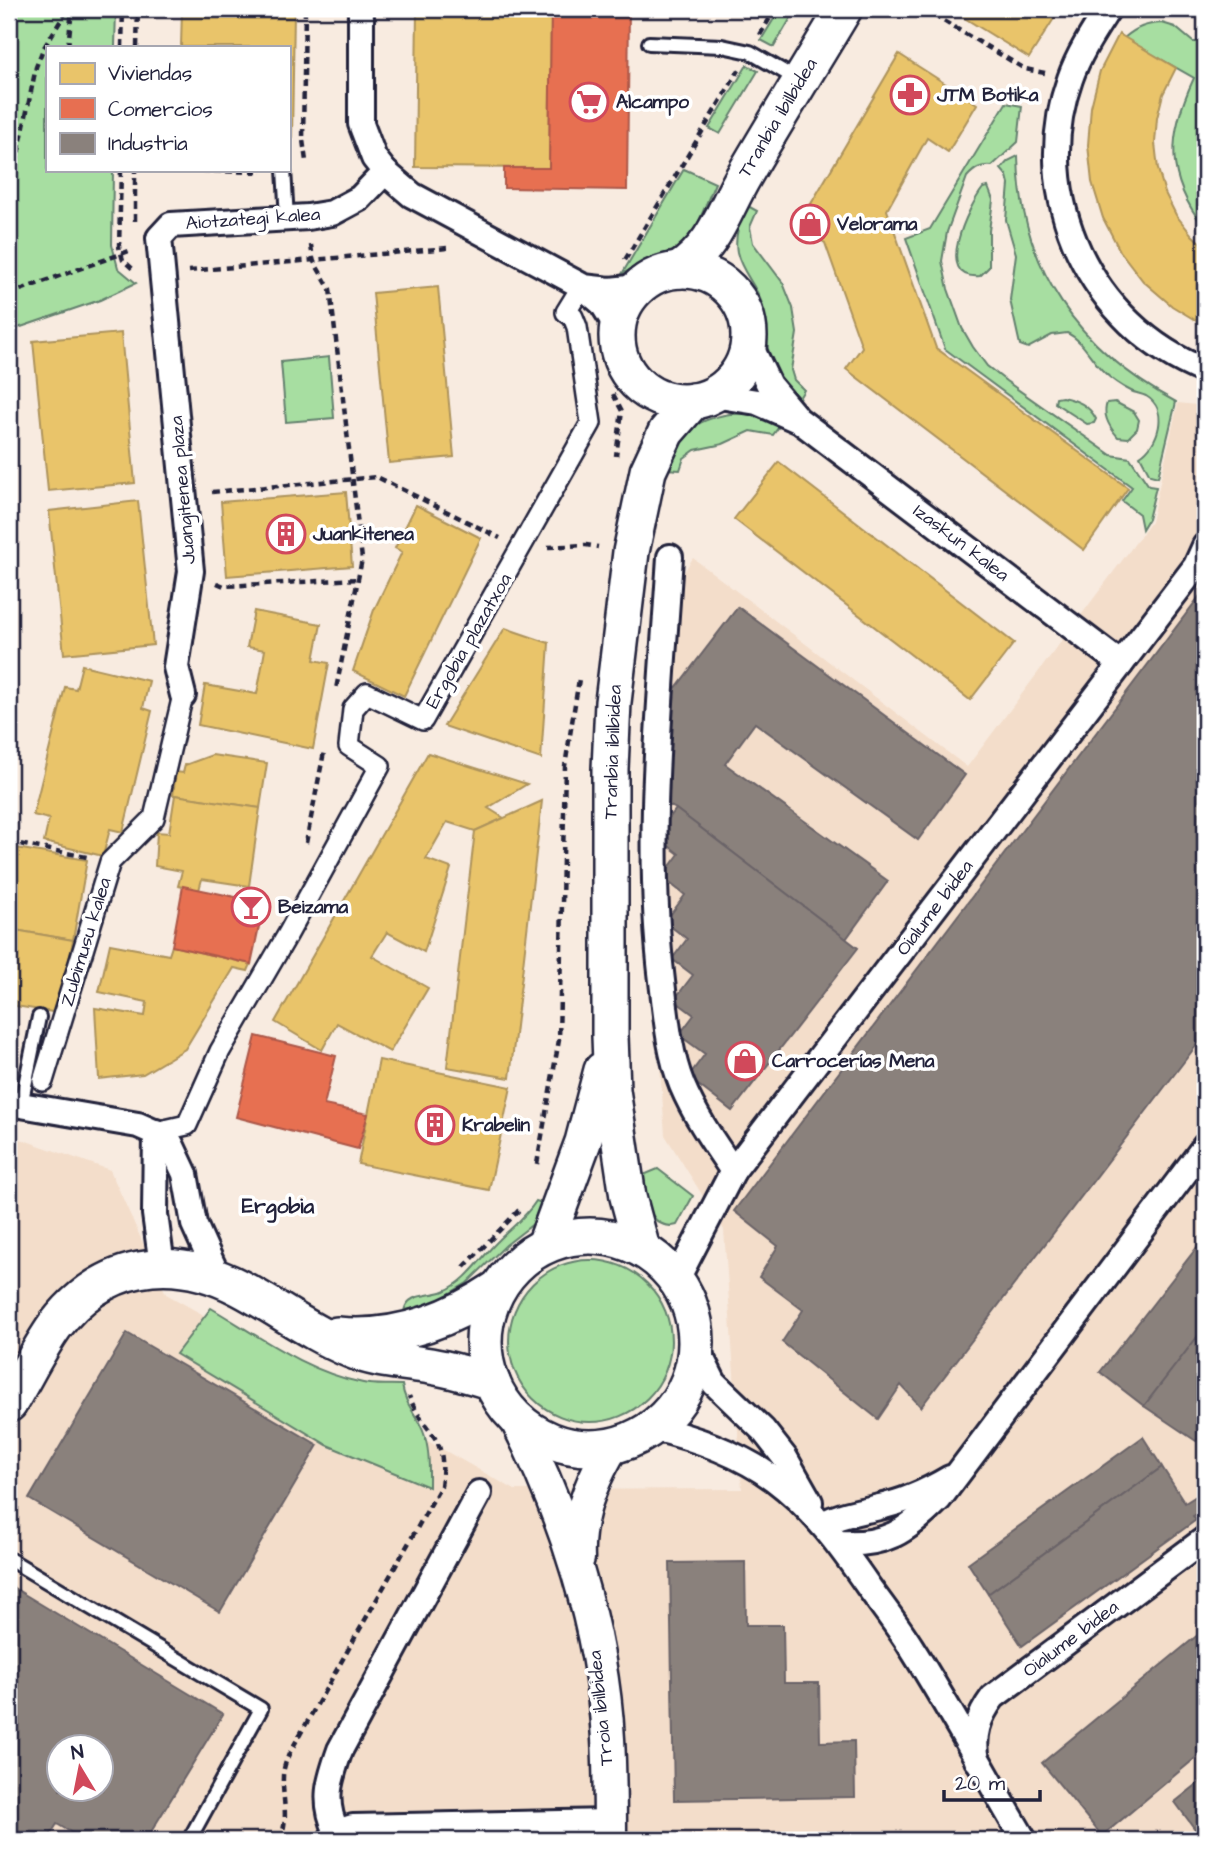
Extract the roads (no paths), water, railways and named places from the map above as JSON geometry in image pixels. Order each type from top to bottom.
[{"type":"main road","name":"Tranbia ibilbidea","points":[[648,471],[646,425],[634,381],[623,365],[617,346],[617,327],[622,308],[639,287],[662,273],[679,270],[700,254],[717,230],[729,202],[800,82],[838,11]]},
{"type":"main road","name":"Tranbia ibilbidea","points":[[642,1249],[628,1197],[612,1090],[612,702],[631,552],[648,471],[666,432],[703,398],[730,382],[743,365],[749,343],[748,321],[740,301],[725,284],[718,257],[717,230]]},
{"type":"main road","points":[[679,270],[711,275],[725,284]]},
{"type":"main road","points":[[634,381],[661,398],[677,402],[703,398]]},
{"type":"main road","name":"Tranbia ibilbidea","points":[[545,1245],[583,1142],[610,1036]]},
{"type":"main road","points":[[319,1333],[360,1336],[412,1329],[443,1320],[472,1306],[498,1288],[519,1264],[545,1245],[569,1237],[594,1235],[619,1239],[655,1257],[677,1279],[689,1301],[695,1324],[697,1349],[684,1393],[670,1412],[653,1427],[640,1436],[613,1445],[592,1448],[550,1440],[531,1430],[505,1406],[492,1382],[485,1359],[484,1334],[488,1310],[498,1288]]},
{"type":"main road","points":[[9,1404],[55,1326],[91,1290],[137,1269],[162,1266],[192,1269],[218,1277],[352,1351],[389,1362],[447,1369],[492,1382]]},
{"type":"street","points":[[361,9],[362,124],[374,158],[384,172],[412,195],[582,286],[602,303],[617,327]]},
{"type":"street","points":[[1108,9],[1083,50],[1070,79],[1062,110],[1057,142],[1057,173],[1062,205],[1080,256],[1102,293],[1147,339],[1205,371]]},
{"type":"street","name":"Aiotzategi kalea","points":[[163,279],[159,238],[171,225],[298,218],[332,213],[360,198],[384,172]]},
{"type":"street","name":"Juangitenea plaza","points":[[163,279],[191,571],[176,667],[183,695]]},
{"type":"street","points":[[582,286],[610,290],[639,287]]},
{"type":"street","name":"Ergobia plazatxoa","points":[[156,1132],[187,1125],[220,1051],[380,766],[349,746],[353,709],[367,693],[423,720],[591,423],[578,327],[573,317],[566,312],[582,286]]},
{"type":"street","name":"Izaskun kalea","points":[[749,343],[769,385],[800,421]]},
{"type":"street","name":"Izaskun kalea","points":[[703,398],[757,402],[800,421],[1121,664]]},
{"type":"street","name":"Oialume bidea","points":[[677,1279],[733,1171],[1196,566],[1205,546]]},
{"type":"street","points":[[670,557],[654,791],[656,928],[667,1028],[681,1083],[702,1126],[733,1171]]},
{"type":"street","name":"Zubimusu kalea","points":[[43,1081],[110,862],[154,818],[183,695]]},
{"type":"street","points":[[15,1104],[138,1125],[156,1132],[171,1144],[185,1174],[194,1224],[218,1277]]},
{"type":"street","points":[[156,1132],[155,1214],[162,1266]]},
{"type":"street","points":[[838,1544],[878,1542],[897,1535],[914,1525],[939,1499],[1205,1146]]},
{"type":"street","name":"Oialume bidea","points":[[697,1349],[715,1383],[763,1430],[785,1458],[822,1524]]},
{"type":"street","name":"Troia ibilbidea","points":[[515,1417],[552,1495],[580,1577]]},
{"type":"street","name":"Oialume bidea","points":[[653,1427],[716,1447],[746,1461],[774,1479],[822,1524],[911,1646],[1024,1840]]},
{"type":"street","name":"Troia ibilbidea","points":[[610,1831],[608,1736],[578,1553],[585,1505],[600,1466],[613,1445]]},
{"type":"street","points":[[822,1524],[843,1515],[902,1501],[932,1489],[959,1472]]},
{"type":"street","points":[[479,1493],[340,1750],[327,1793],[334,1836],[353,1827],[369,1826],[610,1831]]},
{"type":"street","name":"Oialume bidea","points":[[978,1763],[975,1750],[977,1725],[983,1710],[993,1698],[1205,1539]]},
{"type":"lane","points":[[649,43],[722,46],[750,52],[800,82]]},
{"type":"lane","points":[[284,172],[298,218]]},
{"type":"lane","points":[[15,1104],[39,1017]]},
{"type":"lane","points":[[9,1559],[261,1709],[189,1840]]},
{"type":"place","name":"JTM Botika","points":[[910,95]]},
{"type":"place","name":"Alcampo","points":[[589,102]]},
{"type":"place","name":"Velorama","points":[[810,224]]},
{"type":"place","name":"Juankitenea","points":[[286,534]]},
{"type":"place","name":"Beizama","points":[[251,907]]},
{"type":"place","name":"Carrocerías Mena","points":[[745,1061]]},
{"type":"place","name":"Krabelin","points":[[435,1125]]},
{"type":"district","name":"Ergobia","points":[[278,1206]]}]
